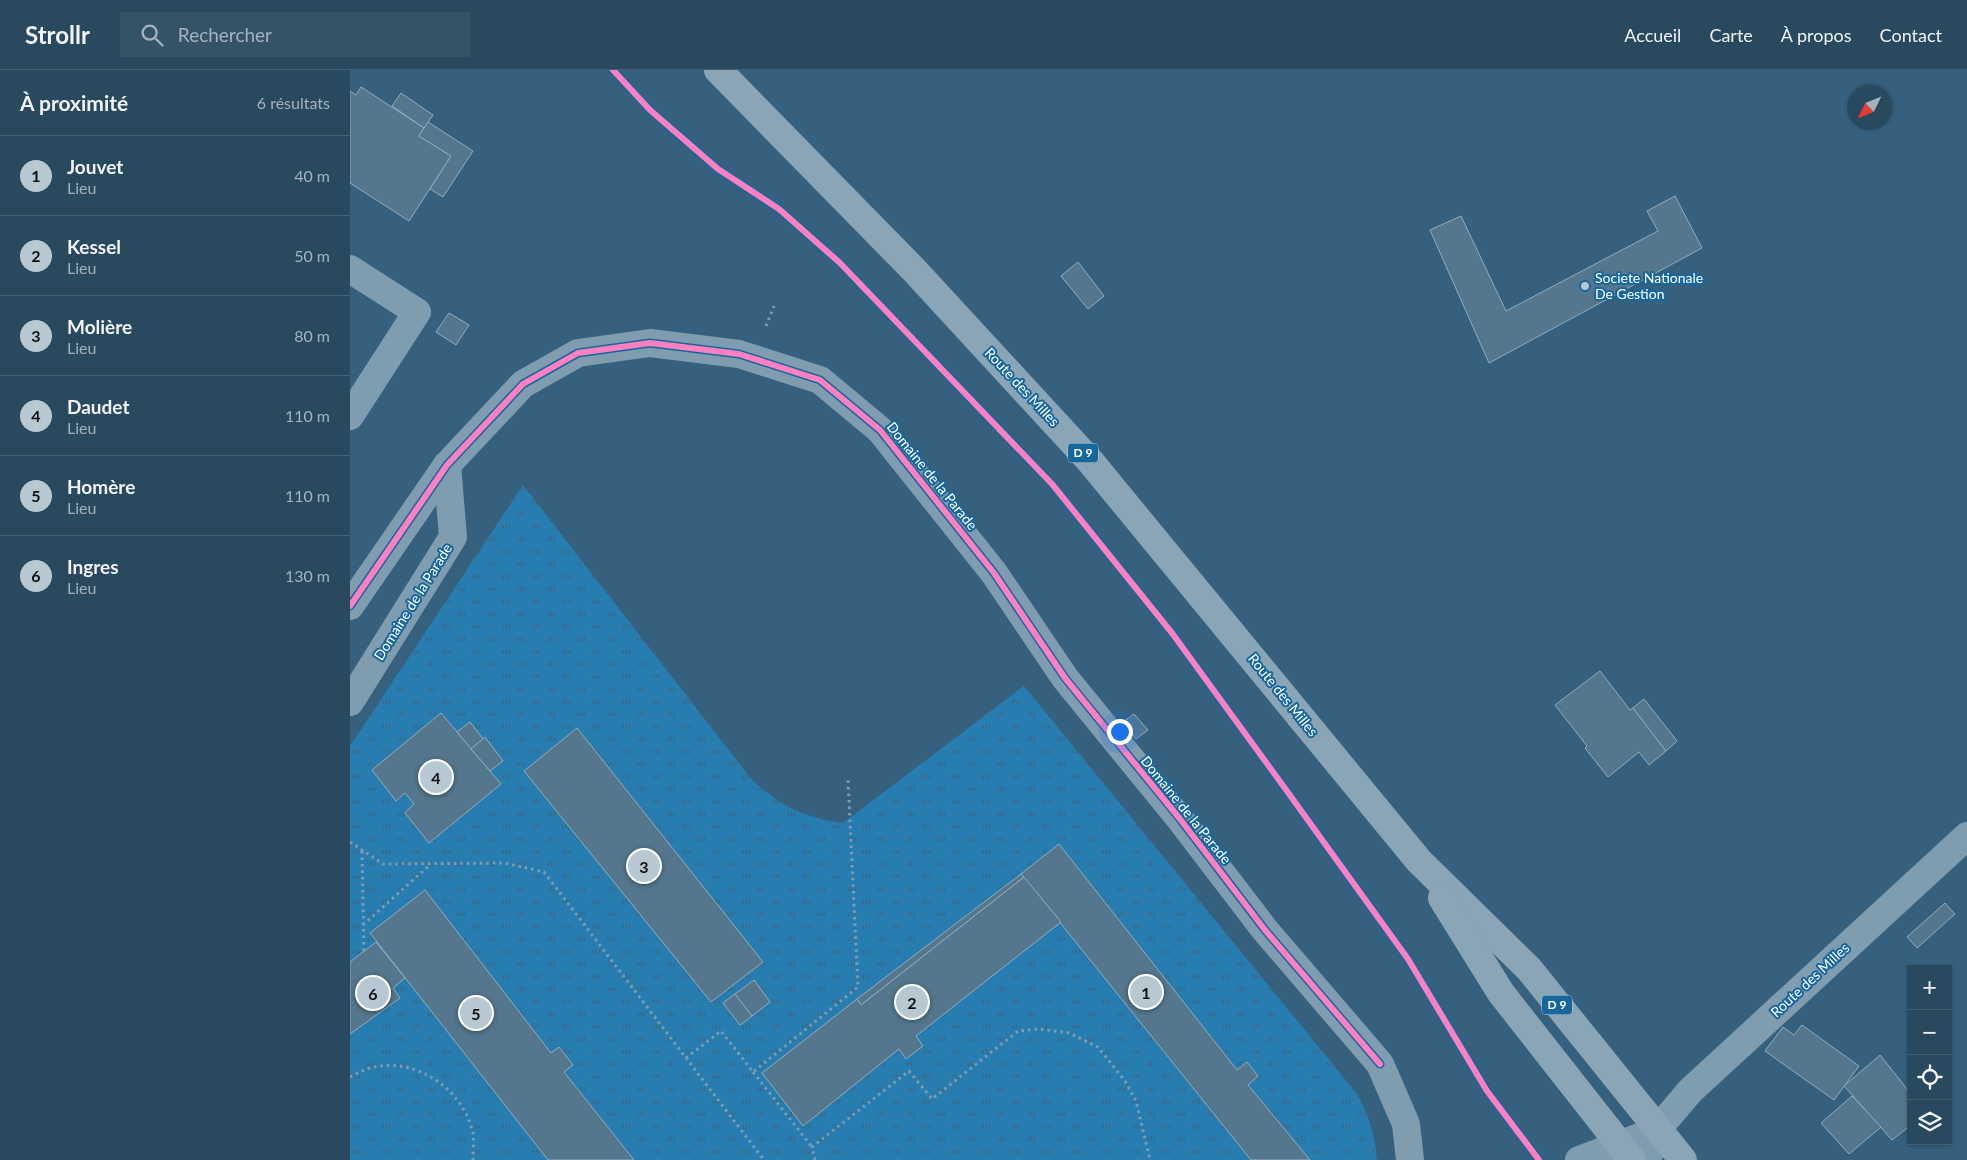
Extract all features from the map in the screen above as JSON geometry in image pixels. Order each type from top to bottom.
[{"type":"main road","name":"Route des Milles","points":[[718,70],[915,271],[1090,461],[1419,860],[1529,969],[1683,1160]]},
{"type":"main road","name":"Route des Milles","points":[[1419,860],[1501,993],[1626,1153]]},
{"type":"street","points":[[350,269],[417,312],[350,416]]},
{"type":"street","name":"Domaine de la Parade","points":[[350,606],[447,465],[523,384],[578,354],[650,342],[738,354],[820,380],[880,430],[994,573],[1064,678],[1180,819],[1265,930],[1380,1064],[1406,1124],[1410,1160]]},
{"type":"street","name":"Domaine de la Parade","points":[[350,702],[453,537],[447,465]]},
{"type":"street","name":"Route des Milles","points":[[1658,1130],[1696,1085],[1967,836]]},
{"type":"street","points":[[1579,1160],[1626,1153],[1658,1130]]},
{"type":"street","points":[[1647,1160],[1658,1130]]},
{"type":"path","points":[[753,1072],[858,987],[848,779]]},
{"type":"path","points":[[350,842],[383,864],[505,863],[544,872],[764,1160]]},
{"type":"path","points":[[362,851],[364,951]]},
{"type":"path","points":[[363,925],[431,864]]},
{"type":"path","points":[[812,1147],[909,1071],[932,1099],[1018,1030],[1039,1029],[1069,1033],[1098,1047],[1125,1081],[1136,1101],[1150,1160]]},
{"type":"path","points":[[686,1058],[721,1031],[812,1147],[815,1160]]},
{"type":"path","points":[[350,1077],[368,1068],[395,1066],[423,1072],[446,1086],[463,1108],[473,1134],[473,1160]]},
{"type":"green space","points":[[523,485],[752,780],[784,804],[804,814],[843,823],[1024,686],[1357,1094],[1371,1126],[1377,1160],[350,1160],[350,746]]},
{"type":"building","points":[[361,87],[424,128],[419,136],[451,156],[409,221],[350,183],[350,91],[356,95]]},
{"type":"building","points":[[401,93],[433,115],[424,128],[392,106]]},
{"type":"building","points":[[428,122],[473,151],[443,197],[430,189],[451,156],[419,136]]},
{"type":"building","points":[[1675,196],[1702,248],[1489,363],[1430,230],[1461,216],[1506,311],[1658,231],[1647,211]]},
{"type":"building","points":[[1078,262],[1104,296],[1088,309],[1061,276]]},
{"type":"building","points":[[449,313],[469,325],[456,345],[436,332]]},
{"type":"building","points":[[1600,671],[1630,710],[1633,708],[1666,751],[1649,765],[1639,752],[1608,777],[1555,705]]},
{"type":"building","points":[[1644,699],[1677,741],[1666,751],[1633,708]]},
{"type":"building","points":[[441,713],[501,784],[429,843],[405,813],[414,804],[405,793],[396,801],[372,770]]},
{"type":"building","points":[[1134,714],[1148,730],[1136,739],[1123,722]]},
{"type":"building","points":[[470,722],[483,739],[471,749],[457,732]]},
{"type":"building","points":[[577,728],[763,962],[711,1002],[524,771]]},
{"type":"building","points":[[485,737],[503,761],[490,771],[471,749]]},
{"type":"building","points":[[1059,844],[1237,1070],[1247,1062],[1258,1076],[1248,1085],[1310,1160],[1251,1160],[1021,874]]},
{"type":"building","points":[[1021,874],[1024,877],[861,1005],[857,999]]},
{"type":"building","points":[[1024,877],[1061,922],[916,1036],[923,1046],[906,1059],[899,1049],[803,1126],[762,1073],[857,999],[861,1005]]},
{"type":"building","points":[[425,890],[551,1053],[559,1047],[573,1065],[564,1072],[634,1160],[548,1160],[370,933]]},
{"type":"building","points":[[1945,903],[1955,914],[1917,948],[1907,937]]},
{"type":"building","points":[[376,942],[405,978],[393,988],[400,998],[350,1034],[350,962]]},
{"type":"building","points":[[754,980],[770,1002],[752,1016],[735,994]]},
{"type":"building","points":[[735,994],[752,1016],[740,1025],[723,1003]]},
{"type":"building","points":[[1802,1025],[1859,1066],[1834,1100],[1765,1051],[1783,1027],[1794,1035]]},
{"type":"building","points":[[1880,1055],[1907,1089],[1907,1128],[1892,1140],[1844,1086]]},
{"type":"building","points":[[1852,1096],[1881,1127],[1849,1154],[1821,1123]]},
{"type":"cycle path","points":[[613,70],[650,110],[718,169],[779,209],[840,263],[1052,484],[1172,633],[1408,959],[1487,1091],[1539,1160]]},
{"type":"cycle path","points":[[350,606],[447,465],[523,384],[578,353],[650,343],[739,354],[820,380],[880,430],[994,573],[1065,678],[1180,819],[1265,930],[1380,1064]]},
{"type":"place","name":"Societe Nationale De Gestion","points":[[1585,286]]},
{"type":"place","name":"Daudet","points":[[436,777]]},
{"type":"place","name":"Molière","points":[[644,866]]},
{"type":"place","name":"Jouvet","points":[[1146,992]]},
{"type":"place","name":"Ingres","points":[[373,993]]},
{"type":"place","name":"Kessel","points":[[912,1002]]},
{"type":"place","name":"Homère","points":[[476,1013]]}]
